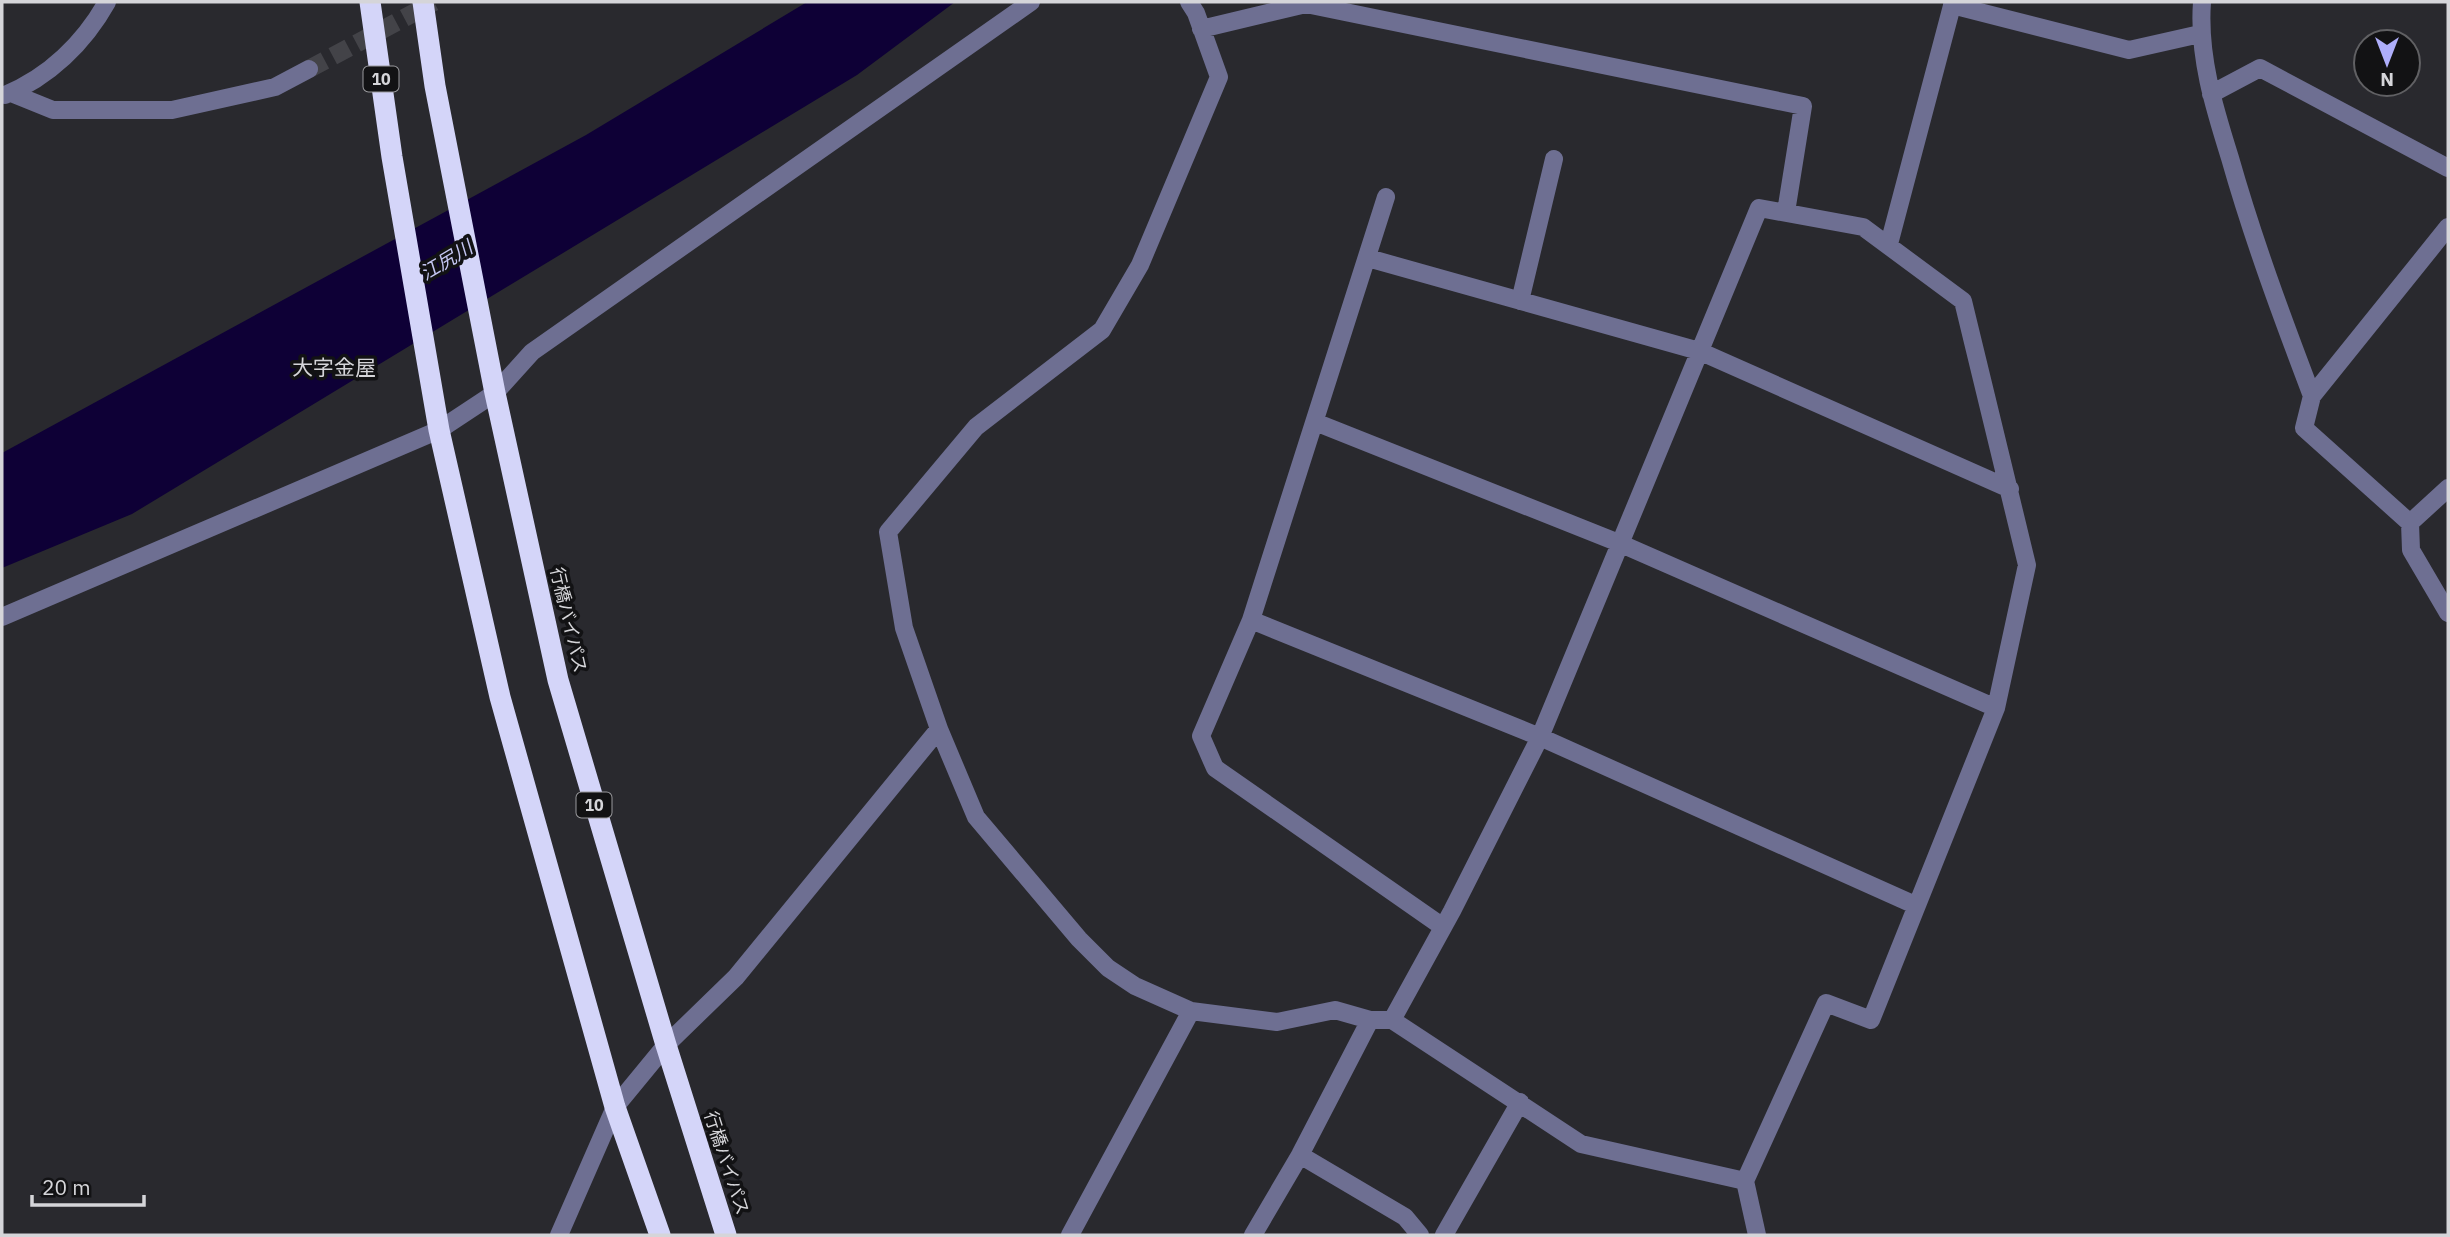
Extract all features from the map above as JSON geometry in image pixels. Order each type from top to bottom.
[{"type":"highway","name":"10","points":[[370,2],[392,157],[439,430],[500,698],[615,1107],[660,1235]]},
{"type":"highway","name":"行橋バイパス","points":[[423,2],[435,86],[495,393],[558,680],[666,1045],[726,1235]]},
{"type":"street","points":[[6,95],[38,78],[71,52],[95,23],[107,2]]},
{"type":"street","points":[[2,617],[439,430],[495,393],[532,352],[1031,2]]},
{"type":"street","points":[[1189,2],[1202,29],[1219,78],[1140,265],[1102,330],[976,427],[888,532],[904,628],[939,729],[976,817],[1079,939],[1108,968],[1135,986],[1191,1011],[1277,1022],[1335,1010],[1370,1020],[1392,1020],[1581,1144],[1745,1181]]},
{"type":"street","points":[[2202,2],[2200,34],[2211,94],[2257,253],[2312,396]]},
{"type":"street","points":[[1202,29],[1307,3],[1802,106],[1786,212]]},
{"type":"street","points":[[1889,244],[1953,4],[2129,50],[2200,34]]},
{"type":"street","points":[[2211,94],[2260,68],[2448,168]]},
{"type":"street","points":[[6,95],[53,110],[172,110],[275,87],[309,69]]},
{"type":"street","points":[[1520,301],[1555,159]]},
{"type":"street","points":[[1386,197],[1251,620],[1202,736],[1216,768],[1443,927]]},
{"type":"street","points":[[1392,1020],[1540,737],[1759,208],[1863,227],[1963,301],[2027,565],[1996,708],[1871,1020],[1826,1003],[1745,1181],[1757,1235]]},
{"type":"street","points":[[2448,227],[2312,396],[2304,428],[2410,523],[2412,550],[2448,613]]},
{"type":"street","points":[[1368,258],[1699,351],[2010,489]]},
{"type":"street","points":[[1315,422],[1619,543],[1996,708]]},
{"type":"street","points":[[2410,523],[2448,488]]},
{"type":"street","points":[[1251,620],[1540,737],[1915,905]]},
{"type":"street","points":[[559,1235],[615,1107],[666,1045],[736,977],[939,729]]},
{"type":"street","points":[[1070,1235],[1191,1011]]},
{"type":"street","points":[[1253,1235],[1300,1155],[1370,1020]]},
{"type":"street","points":[[1444,1235],[1520,1102]]},
{"type":"street","points":[[1300,1155],[1405,1217],[1420,1235]]},
{"type":"water","name":"江尻川","points":[[807,2],[955,2],[857,75],[132,514],[2,568],[2,453],[586,135]]},
{"type":"tunnel","points":[[309,69],[434,2]]},
{"type":"district","name":"大字金屋","points":[[334,367]]}]
